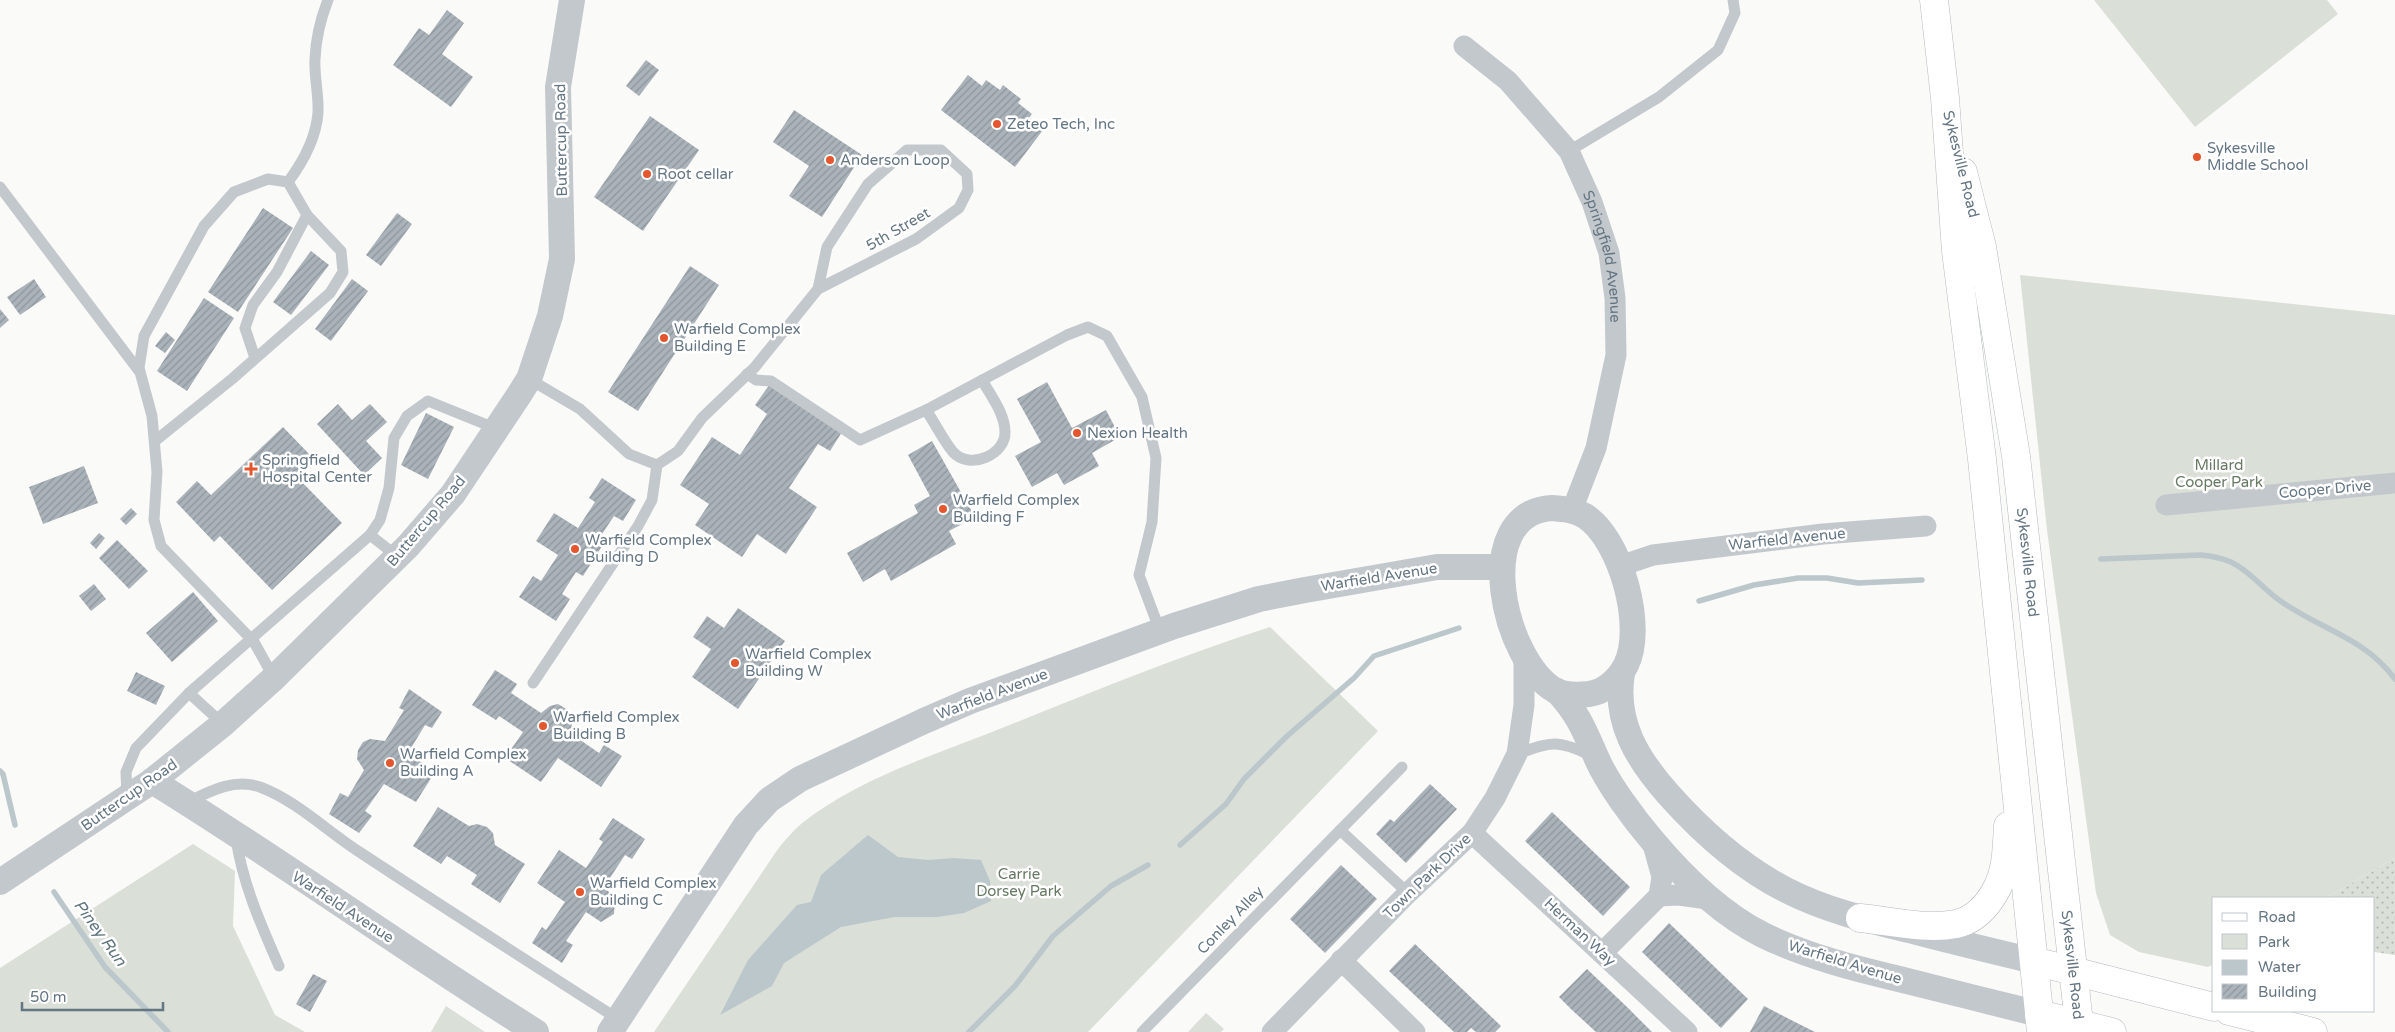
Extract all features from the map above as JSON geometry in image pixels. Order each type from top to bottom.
[{"type":"main road","name":"Sykesville Road","points":[[1934,0],[1945,98],[1956,251],[1982,460],[2040,1023]]},
{"type":"main road","name":"Sykesville Road","points":[[1945,98],[1982,246],[2016,456],[2080,1028]]},
{"type":"main road","points":[[1860,918],[1932,925],[1957,924],[1973,917],[1985,907],[1994,893],[2004,868],[2014,762]]},
{"type":"main road","points":[[2034,961],[2212,1006]]},
{"type":"main road","points":[[2233,1012],[2313,1032]]},
{"type":"main road","points":[[2040,1023],[2112,1032]]},
{"type":"street","name":"Buttercup Road","points":[[0,882],[152,781],[223,724],[274,678],[398,557],[453,494],[497,429],[529,379],[550,316],[562,259],[558,87],[572,0]]},
{"type":"street","name":"Springfield Avenue","points":[[1464,46],[1508,81],[1569,152],[1592,202],[1610,253],[1615,298],[1616,355],[1596,448],[1572,510]]},
{"type":"street","name":"Cooper Drive","points":[[2166,505],[2395,483]]},
{"type":"street","points":[[1622,673],[1608,686],[1594,693],[1574,696],[1557,691],[1541,680],[1524,657],[1512,628],[1504,595],[1502,567],[1504,549],[1511,531],[1520,520],[1539,509],[1572,510],[1586,517],[1601,532],[1620,566],[1630,597],[1632,632],[1629,659],[1622,673],[1619,694],[1620,710],[1628,735],[1655,780],[1689,818],[1715,842],[1770,881],[1817,904],[1860,918],[2034,961]]},
{"type":"street","name":"Warfield Avenue","points":[[1620,566],[1653,555],[1823,534],[1926,526]]},
{"type":"street","name":"Warfield Avenue","points":[[614,1026],[728,849],[746,825],[769,800],[800,779],[961,705],[1160,631],[1259,598],[1437,567],[1502,567]]},
{"type":"street","name":"Town Park Drive","points":[[1278,1030],[1341,960],[1472,833],[1495,798],[1517,754],[1524,705],[1524,657]]},
{"type":"street","name":"Warfield Avenue","points":[[1557,691],[1583,725],[1597,758],[1626,805],[1651,840],[1708,899],[1762,935],[1799,950],[1846,966],[2040,1023]]},
{"type":"street","name":"Warfield Avenue","points":[[152,781],[236,834],[536,1032]]},
{"type":"street","name":"Herman Way","points":[[1472,833],[1687,1032]]},
{"type":"street","points":[[1602,953],[1659,896],[1662,877],[1651,840]]},
{"type":"street","points":[[1659,896],[1679,895],[1708,899]]},
{"type":"street","points":[[1341,960],[1415,1032]]},
{"type":"lane","points":[[288,182],[300,167],[312,141],[318,113],[316,51],[318,24],[328,0]]},
{"type":"lane","points":[[1569,152],[1659,97],[1718,50],[1735,12],[1733,0]]},
{"type":"lane","name":"5th Street","points":[[657,465],[678,451],[702,418],[747,374],[818,289],[916,239],[959,208],[968,190],[967,174],[941,150],[907,150],[868,184],[826,247],[818,289]]},
{"type":"lane","points":[[274,678],[251,639],[161,546],[154,520],[157,472],[152,416],[140,371],[144,336],[204,226],[234,192],[268,179],[288,182]]},
{"type":"lane","points":[[154,441],[330,293],[343,272],[341,251],[307,216],[288,182]]},
{"type":"lane","points":[[0,187],[140,371]]},
{"type":"lane","points":[[255,358],[245,328],[253,305],[277,272],[307,216]]},
{"type":"lane","points":[[747,374],[756,380],[771,381],[860,440],[926,410],[1067,335],[1088,327],[1107,336],[1142,397],[1156,458],[1152,522],[1139,576],[1160,631]]},
{"type":"lane","points":[[529,379],[580,409],[629,454],[657,465],[652,500],[638,526],[533,683]]},
{"type":"lane","points":[[926,410],[954,453],[968,460],[982,460],[997,450],[1006,435],[1003,419],[982,380]]},
{"type":"lane","points":[[127,798],[126,772],[136,748],[189,693],[370,535],[380,520],[390,488],[394,438],[406,416],[428,400],[497,429]]},
{"type":"lane","points":[[370,535],[398,557]]},
{"type":"lane","points":[[189,693],[223,724]]},
{"type":"lane","points":[[1517,754],[1547,743],[1566,743],[1597,758]]},
{"type":"lane","name":"Conley Alley","points":[[1142,1032],[1402,767]]},
{"type":"lane","points":[[187,802],[213,789],[228,785],[259,787],[292,804],[339,839],[614,1026]]},
{"type":"lane","points":[[1340,830],[1408,893]]},
{"type":"lane","points":[[236,834],[239,859],[257,912],[279,966]]},
{"type":"green space","points":[[2094,0],[2327,0],[2338,14],[2195,127]]},
{"type":"green space","name":"Millard Cooper Park","points":[[2020,275],[2395,315],[2395,858],[2328,897],[2212,897],[2212,965],[2208,967],[2139,952],[2110,935],[2096,893],[2047,530]]},
{"type":"green space","name":"Carrie Dorsey Park","points":[[1270,627],[1378,731],[1088,1032],[654,1032],[778,849],[801,824],[824,807],[874,780],[927,757],[1137,674]]},
{"type":"green space","points":[[193,844],[235,871],[233,926],[275,1015],[305,1032],[0,1032],[0,968]]},
{"type":"green space","points":[[2395,858],[2395,955],[2375,952],[2375,897],[2328,897]]},
{"type":"green space","points":[[446,1006],[485,1032],[431,1032]]},
{"type":"green space","points":[[1206,1013],[1224,1029],[1221,1032],[1188,1032]]},
{"type":"water","points":[[868,835],[898,857],[928,860],[954,858],[981,860],[990,881],[991,901],[964,913],[937,917],[894,917],[841,927],[784,963],[772,986],[720,1015],[748,960],[797,905],[811,902],[821,875]]},
{"type":"building","points":[[447,10],[464,23],[442,54],[473,77],[451,107],[393,65],[419,28],[429,35]]},
{"type":"building","points":[[646,60],[659,70],[639,96],[626,86]]},
{"type":"building","name":"Zeteo Tech, Inc","points":[[968,75],[982,86],[986,80],[1000,90],[1003,85],[1021,99],[1018,103],[1032,114],[1028,119],[1043,130],[1015,167],[941,110]]},
{"type":"building","name":"Anderson Loop","points":[[794,110],[862,155],[822,217],[789,196],[809,166],[773,142]]},
{"type":"building","name":"Root cellar","points":[[650,116],[699,150],[643,231],[594,197]]},
{"type":"building","points":[[263,208],[293,228],[238,312],[208,292]]},
{"type":"building","points":[[397,213],[412,224],[381,266],[366,255]]},
{"type":"building","points":[[311,251],[329,265],[291,315],[273,302]]},
{"type":"building","name":"Warfield Complex Building E","points":[[690,266],[719,285],[638,411],[608,392]]},
{"type":"building","points":[[34,279],[46,297],[20,315],[7,297]]},
{"type":"building","points":[[352,279],[368,291],[331,341],[315,329]]},
{"type":"building","points":[[204,298],[234,318],[187,391],[157,371]]},
{"type":"building","points":[[0,309],[9,320],[0,328]]},
{"type":"building","points":[[166,332],[175,340],[165,353],[155,346]]},
{"type":"building","name":"Nexion Health","points":[[1047,382],[1072,428],[1106,410],[1120,437],[1092,453],[1099,466],[1064,485],[1057,473],[1032,487],[1015,456],[1041,442],[1017,399]]},
{"type":"building","points":[[770,384],[842,432],[830,451],[818,444],[789,488],[817,507],[786,554],[757,534],[742,557],[695,525],[709,504],[680,485],[712,437],[740,455],[767,414],[755,405]]},
{"type":"building","points":[[338,404],[352,420],[370,404],[387,422],[366,441],[382,458],[364,475],[317,424]]},
{"type":"building","points":[[426,413],[454,427],[428,479],[401,465]]},
{"type":"building","points":[[283,427],[313,458],[295,475],[342,523],[272,590],[220,536],[214,542],[176,502],[197,481],[211,495]]},
{"type":"building","name":"Warfield Complex Building F","points":[[932,441],[975,517],[949,531],[956,544],[891,581],[885,569],[863,582],[847,553],[918,513],[914,505],[930,496],[908,455]]},
{"type":"building","points":[[84,466],[98,503],[43,524],[29,487]]},
{"type":"building","name":"Warfield Complex Building D","points":[[602,478],[636,500],[623,521],[614,516],[598,540],[604,543],[583,576],[576,572],[562,594],[570,599],[556,621],[519,597],[533,576],[541,581],[558,555],[536,541],[554,513],[578,528],[595,502],[589,498]]},
{"type":"building","points":[[131,508],[137,514],[126,525],[120,519]]},
{"type":"building","points":[[99,533],[105,538],[96,549],[90,543]]},
{"type":"building","points":[[117,540],[148,571],[129,589],[99,558]]},
{"type":"building","points":[[94,584],[106,599],[91,611],[79,596]]},
{"type":"building","points":[[193,592],[218,621],[172,662],[146,633]]},
{"type":"building","name":"Warfield Complex Building W","points":[[738,608],[785,641],[738,709],[692,677],[711,649],[693,637],[707,616],[724,628]]},
{"type":"building","name":"Warfield Complex Building B","points":[[495,670],[517,684],[511,693],[541,713],[550,706],[558,704],[568,710],[573,720],[570,733],[599,753],[604,745],[622,756],[601,787],[558,758],[541,782],[505,758],[523,732],[499,716],[496,720],[472,705]]},
{"type":"building","points":[[136,672],[165,686],[156,705],[127,691]]},
{"type":"building","name":"Warfield Complex Building A","points":[[409,689],[442,712],[432,728],[425,725],[408,753],[435,772],[416,802],[384,784],[365,811],[372,816],[359,833],[329,814],[340,793],[348,797],[364,770],[357,759],[358,750],[363,742],[370,739],[385,741],[404,710],[399,708]]},
{"type":"building","points":[[1430,784],[1457,809],[1406,863],[1376,834],[1390,819],[1394,822]]},
{"type":"building","points":[[438,807],[469,826],[477,824],[487,827],[493,833],[495,845],[525,864],[500,903],[471,884],[477,875],[447,856],[441,864],[413,846]]},
{"type":"building","points":[[1552,812],[1630,887],[1603,916],[1525,841]]},
{"type":"building","name":"Warfield Complex Building C","points":[[613,818],[645,839],[632,859],[625,855],[604,887],[615,898],[614,914],[601,922],[586,912],[566,941],[573,945],[562,963],[532,943],[542,927],[546,930],[565,902],[537,883],[559,850],[586,868],[603,842],[599,839]]},
{"type":"building","points":[[1341,865],[1377,899],[1325,953],[1290,919]]},
{"type":"building","points":[[1669,923],[1748,999],[1721,1028],[1642,952]]},
{"type":"building","points":[[1415,944],[1501,1026],[1495,1032],[1476,1032],[1471,1028],[1467,1032],[1454,1032],[1389,971]]},
{"type":"building","points":[[1587,969],[1652,1032],[1596,1032],[1572,1010],[1559,997]]},
{"type":"building","points":[[313,974],[327,981],[310,1012],[296,1004]]},
{"type":"building","points":[[1764,1006],[1795,1022],[1815,1032],[1750,1032]]},
{"type":"waterway","points":[[2101,559],[2201,555],[2231,562],[2244,570],[2279,600],[2294,610],[2355,643],[2383,665],[2395,679]]},
{"type":"waterway","points":[[1699,601],[1754,585],[1798,578],[1827,578],[1858,583],[1922,580]]},
{"type":"waterway","points":[[1180,845],[1226,804],[1244,779],[1286,737],[1354,678],[1374,656],[1459,628]]},
{"type":"waterway","name":"Piney Run","points":[[0,771],[3,774],[15,825]]},
{"type":"waterway","points":[[969,1032],[1015,986],[1053,936],[1111,886],[1148,865]]},
{"type":"waterway","name":"Piney Run","points":[[54,892],[105,967],[168,1032]]},
{"type":"place","name":"Zeteo Tech, Inc","points":[[997,124]]},
{"type":"place","name":"Sykesville Middle School","points":[[2197,157]]},
{"type":"place","name":"Anderson Loop","points":[[830,160]]},
{"type":"place","name":"Root cellar","points":[[647,174]]},
{"type":"place","name":"Warfield Complex Building E","points":[[664,338]]},
{"type":"place","name":"Nexion Health","points":[[1077,433]]},
{"type":"place","name":"Springfield Hospital Center","points":[[251,469]]},
{"type":"place","name":"Warfield Complex Building F","points":[[943,509]]},
{"type":"place","name":"Warfield Complex Building D","points":[[575,549]]},
{"type":"place","name":"Warfield Complex Building W","points":[[735,663]]},
{"type":"place","name":"Warfield Complex Building B","points":[[543,726]]},
{"type":"place","name":"Warfield Complex Building A","points":[[390,763]]},
{"type":"place","name":"Warfield Complex Building C","points":[[580,892]]}]
